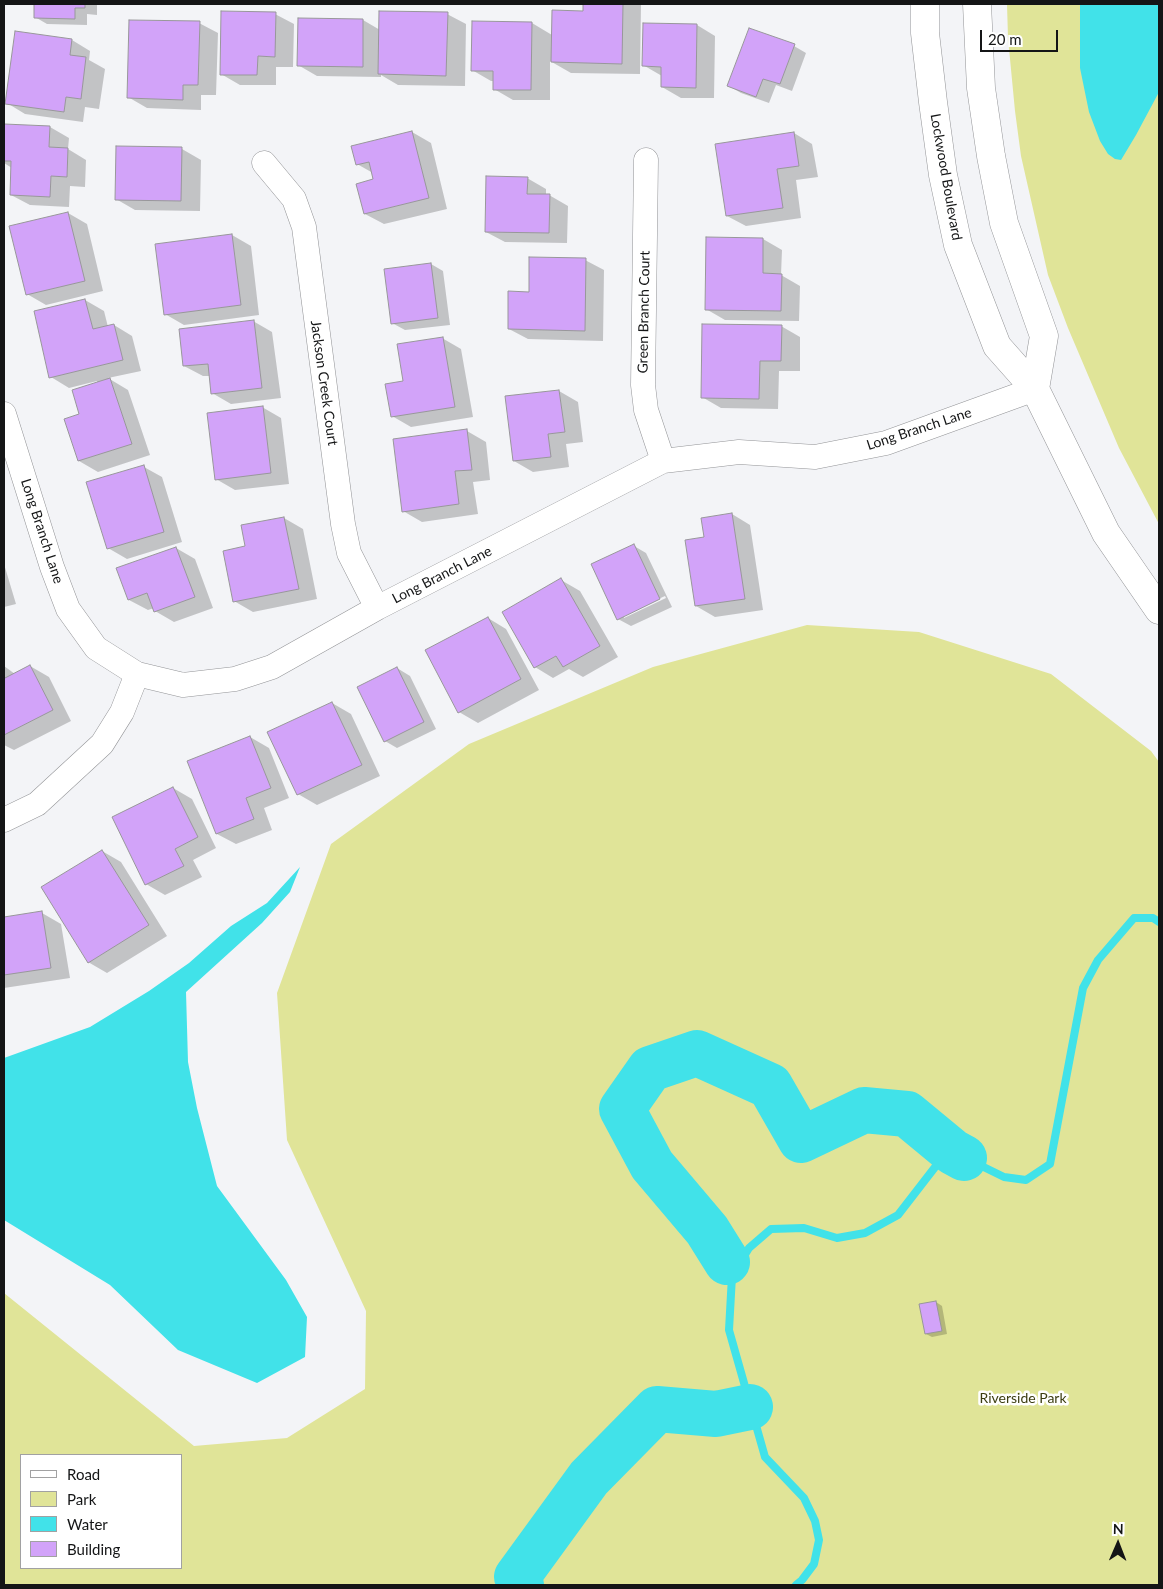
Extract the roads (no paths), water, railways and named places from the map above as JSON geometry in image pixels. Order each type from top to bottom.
[{"type":"main road","name":"Lockwood Boulevard","points":[[925,4],[925,33],[933,102],[943,175],[958,245],[997,346],[1035,389],[1106,533],[1159,610]]},
{"type":"main road","points":[[977,4],[981,88],[991,156],[1004,223],[1044,336],[1035,389]]},
{"type":"street","name":"Green Branch Court","points":[[646,160],[643,385],[646,410],[663,462]]},
{"type":"street","name":"Jackson Creek Court","points":[[264,164],[294,199],[304,227],[343,524],[349,552],[377,608]]},
{"type":"street","name":"Long Branch Lane","points":[[4,414],[10,455],[68,609],[96,648],[137,674],[183,685],[235,679],[272,667],[377,608],[663,462],[739,452],[815,457],[886,443],[1035,389]]},
{"type":"street","points":[[4,820],[37,804],[102,744],[122,712],[137,674]]},
{"type":"water","points":[[1080,4],[1159,4],[1159,92],[1121,160],[1115,159],[1108,154],[1100,141],[1089,112],[1080,68]]},
{"type":"water","points":[[300,867],[290,892],[262,923],[186,992],[188,1062],[197,1108],[217,1186],[286,1280],[307,1317],[305,1357],[257,1383],[178,1350],[110,1285],[4,1220],[4,1058],[90,1027],[149,991],[189,963],[231,926],[267,903]]},
{"type":"waterway","points":[[796,1585],[814,1564],[819,1540],[815,1521],[804,1498],[765,1457],[729,1330],[732,1276],[749,1248],[771,1229],[804,1228],[837,1238],[865,1233],[898,1215],[939,1162],[953,1152],[1004,1177],[1026,1180],[1050,1164],[1083,988],[1098,960],[1134,918],[1153,918],[1159,922]]},
{"type":"waterway","points":[[727,1262],[707,1230],[652,1165],[622,1109],[650,1069],[697,1053],[770,1086],[801,1140],[864,1110],[907,1114],[953,1152],[964,1158]]},
{"type":"waterway","points":[[521,1585],[517,1577],[589,1478],[657,1409],[716,1414],[750,1407]]},
{"type":"park label","name":"Riverside Park","points":[[1023,1398]]}]
